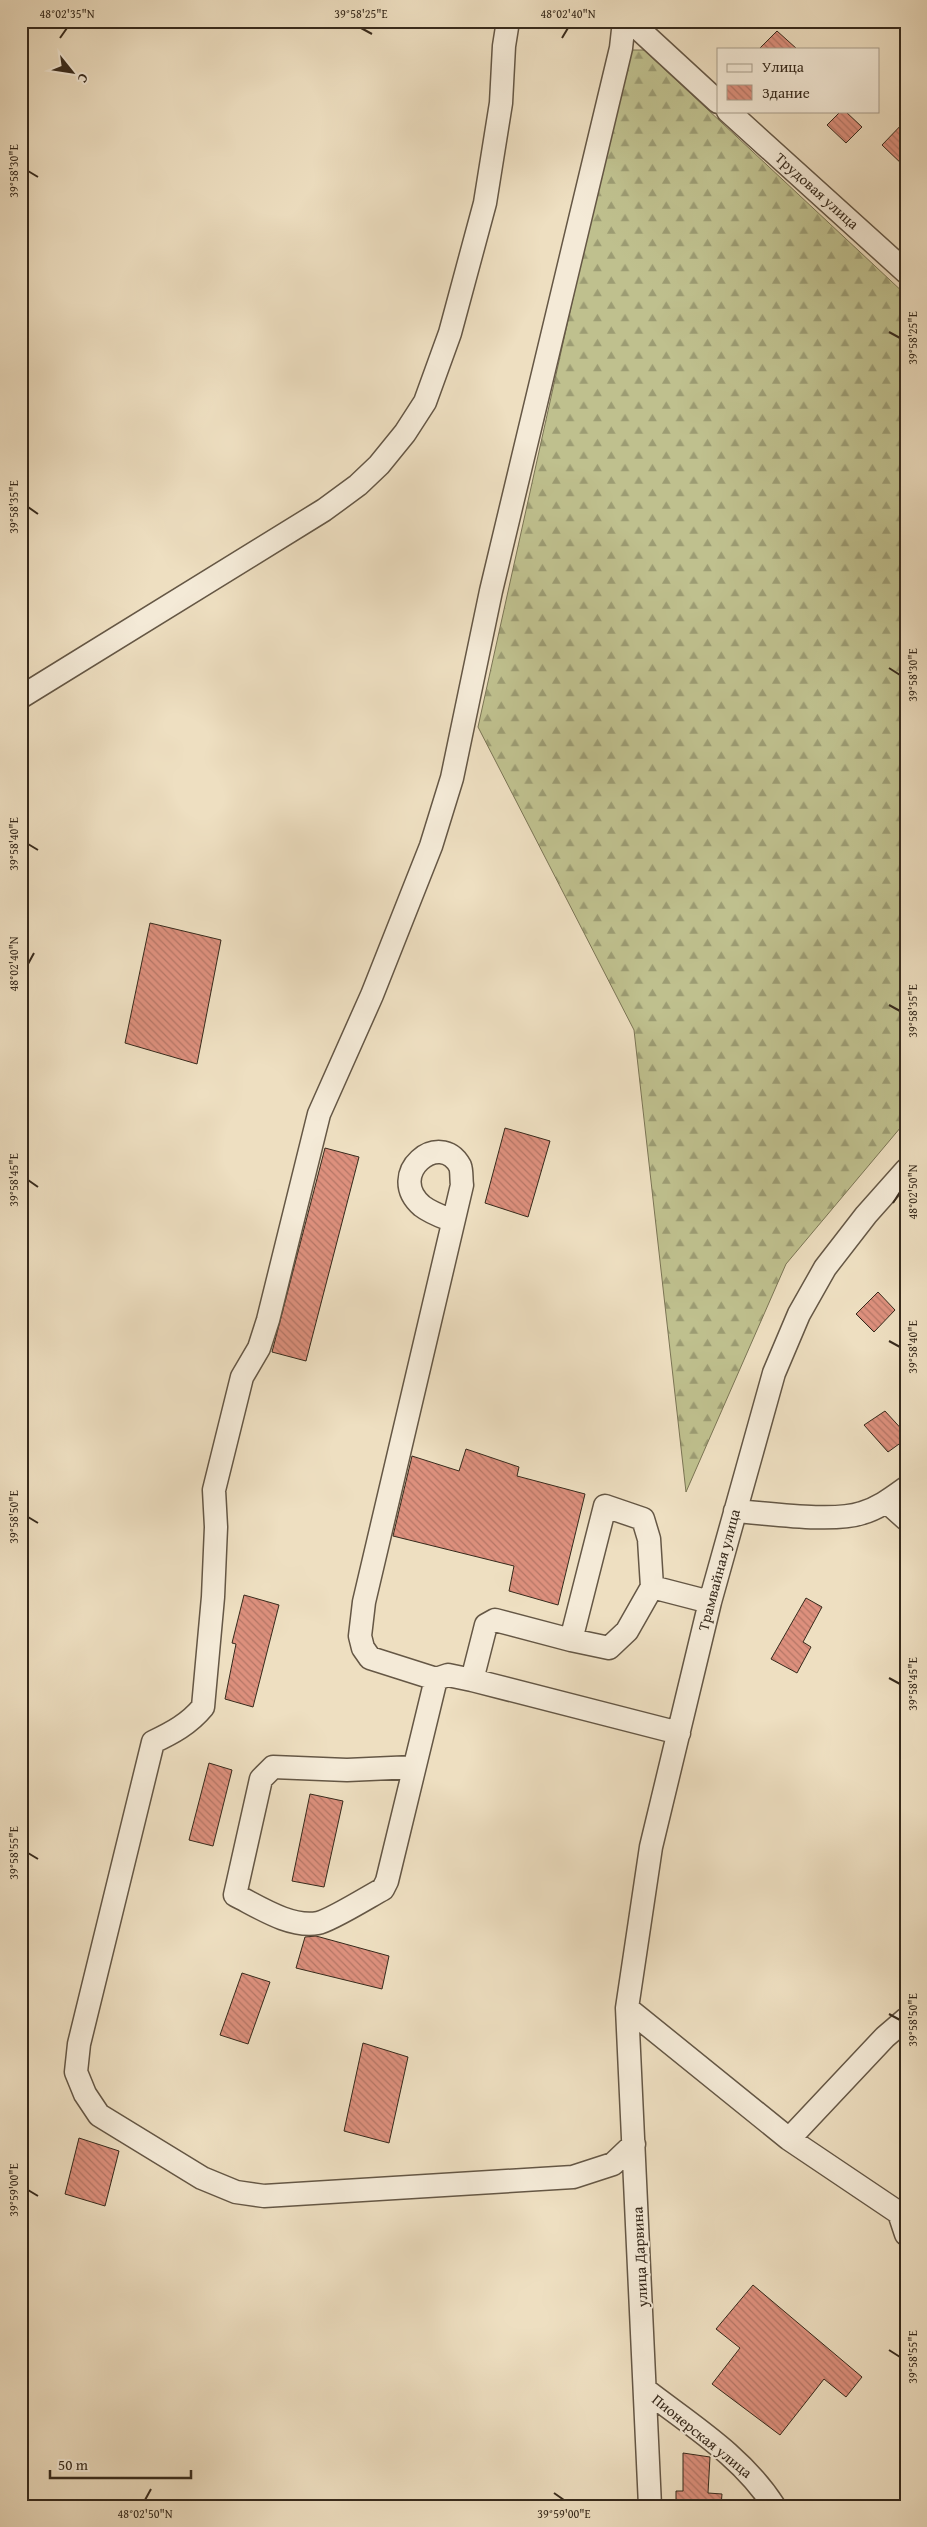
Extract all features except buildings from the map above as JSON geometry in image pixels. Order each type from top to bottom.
[{"type":"street","points":[[21,697],[324,510],[358,485],[379,465],[405,433],[425,402],[450,333],[485,203],[501,103],[504,46],[508,21]]},
{"type":"street","points":[[624,21],[621,48],[576,244],[491,591],[452,778],[432,846],[376,986],[319,1114],[268,1320],[259,1348],[242,1378],[214,1490],[216,1527],[213,1597],[203,1707],[194,1718],[174,1732],[153,1742],[79,2044],[76,2072],[85,2094],[99,2115],[202,2178],[236,2192],[264,2196],[573,2177],[613,2164],[634,2144]]},
{"type":"street","points":[[630,21],[717,101]]},
{"type":"street","name":"Трудовая улица","points":[[729,112],[906,272]]},
{"type":"street","name":"Трамвайная улица","points":[[627,2008],[651,1847],[710,1602],[774,1373],[799,1314],[825,1268],[866,1215],[906,1170]]},
{"type":"street","points":[[453,1221],[364,1602],[360,1636],[363,1648],[370,1658],[436,1679],[448,1675],[472,1680],[679,1733]]},
{"type":"street","points":[[735,1511],[820,1517],[861,1514],[887,1502],[906,1488]]},
{"type":"street","points":[[887,1502],[906,1519]]},
{"type":"street","points":[[472,1680],[486,1625],[495,1620],[571,1640],[609,1648],[627,1631],[652,1587],[649,1539],[643,1519],[605,1506],[571,1640]]},
{"type":"street","points":[[652,1587],[710,1602]]},
{"type":"street","points":[[414,1767],[347,1770],[273,1767],[261,1779],[235,1896],[278,1917],[304,1923],[319,1923],[383,1889],[414,1767],[436,1679]]},
{"type":"street","points":[[627,2008],[789,2139],[898,2213],[906,2234]]},
{"type":"street","name":"улица Дарвина","points":[[627,2008],[647,2391],[650,2506]]},
{"type":"street","points":[[789,2139],[885,2037],[906,2019]]},
{"type":"street","name":"Пионерская улица","points":[[647,2391],[728,2454],[753,2477],[774,2506]]},
{"type":"green space","points":[[632,50],[644,50],[906,295],[906,1121],[786,1264],[686,1492],[634,1030],[478,727],[625,63]]}]
